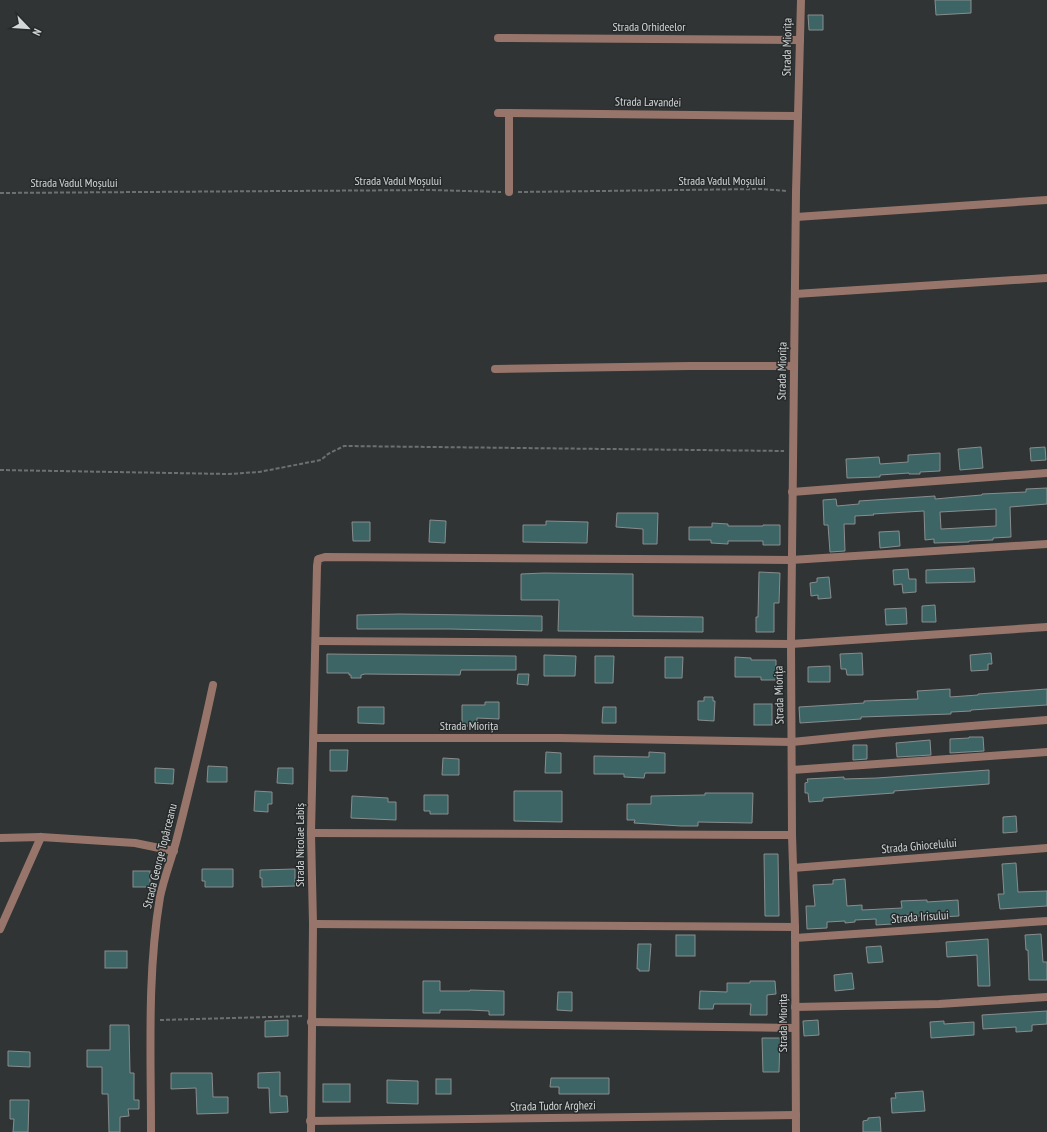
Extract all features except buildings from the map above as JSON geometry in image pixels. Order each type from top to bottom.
[{"type":"street","name":"Strada Miorița","points":[[796,1132],[795,927],[792,836],[791,560],[800,0]]},
{"type":"street","name":"Strada Orhideelor","points":[[498,38],[800,40]]},
{"type":"street","name":"Strada Lavandei","points":[[498,113],[798,116]]},
{"type":"street","points":[[509,113],[509,192]]},
{"type":"street","points":[[796,217],[1047,200]]},
{"type":"street","points":[[795,294],[1047,278]]},
{"type":"street","points":[[495,369],[794,366]]},
{"type":"street","points":[[792,492],[1047,473]]},
{"type":"street","points":[[791,560],[1047,544]]},
{"type":"street","name":"Strada Nicolae Labiș","points":[[311,1132],[313,924],[311,833],[318,559],[333,557],[791,560]]},
{"type":"street","points":[[316,641],[791,644],[1047,627]]},
{"type":"street","name":"Strada George Topârceanu","points":[[151,1132],[151,1020],[154,939],[161,895],[174,851],[200,748],[213,685]]},
{"type":"street","name":"Strada Miorița","points":[[314,738],[560,738],[792,742],[1047,720]]},
{"type":"street","points":[[792,770],[1047,752]]},
{"type":"street","points":[[311,833],[792,836]]},
{"type":"street","points":[[0,929],[41,837]]},
{"type":"street","points":[[0,838],[41,837],[135,843],[174,851]]},
{"type":"street","name":"Strada Ghiocelului","points":[[793,868],[1047,848]]},
{"type":"street","name":"Strada Irisului","points":[[795,938],[1047,921]]},
{"type":"street","points":[[313,924],[795,927]]},
{"type":"street","points":[[795,1007],[939,1004],[1047,997]]},
{"type":"street","points":[[311,1019],[795,1028]]},
{"type":"street","name":"Strada Tudor Arghezi","points":[[310,1121],[796,1115]]},
{"type":"path","name":"Strada Vadul Moșului","points":[[0,193],[410,190],[509,192],[762,189],[796,192]]},
{"type":"path","points":[[0,470],[229,474],[259,472],[321,460],[328,454],[344,446],[793,451]]},
{"type":"path","points":[[151,1020],[311,1019]]}]
